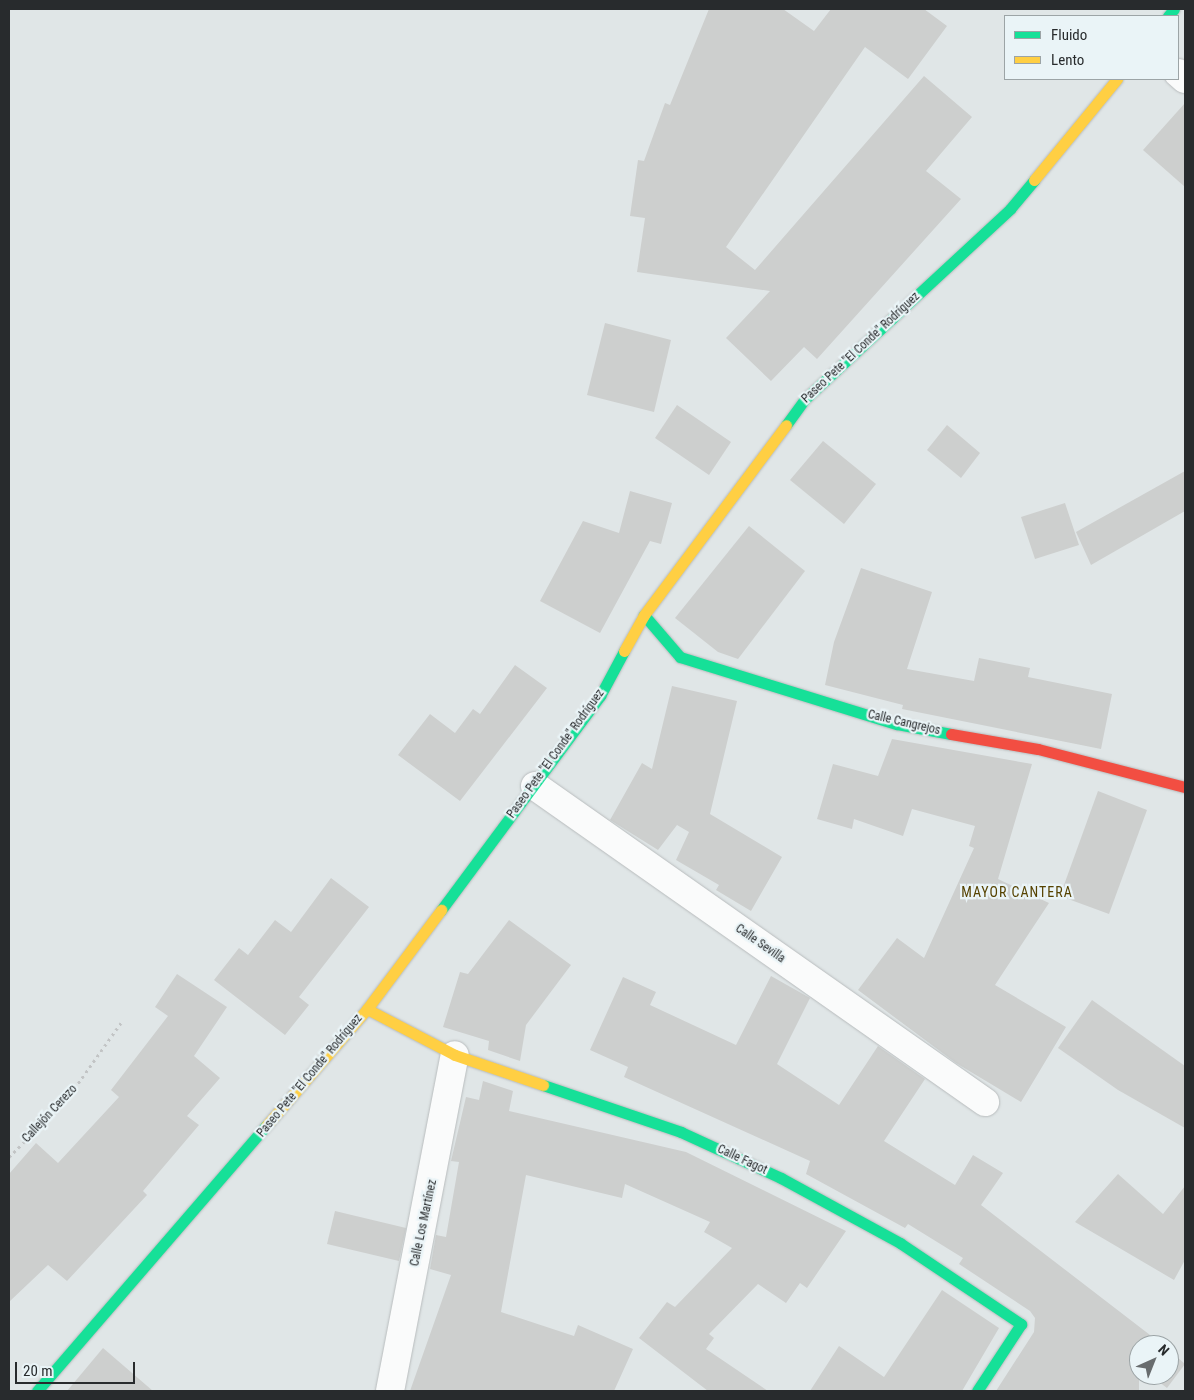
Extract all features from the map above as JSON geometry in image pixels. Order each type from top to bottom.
[{"type":"street","name":"Paseo Pete \"El Conde\" Rodríguez","points":[[37,1391],[367,1009],[535,786],[600,696],[644,615],[805,399],[1010,209],[1116,80]]},
{"type":"street","name":"Calle Cangrejos","points":[[644,615],[680,657],[897,724],[1038,749],[1185,786]]},
{"type":"street","name":"Calle Sevilla","points":[[535,786],[985,1102]]},
{"type":"street","name":"Calle Fagot","points":[[367,1009],[455,1055],[681,1132],[781,1178],[900,1243],[1021,1324],[977,1391]]},
{"type":"street","name":"Calle Los Martínez","points":[[390,1391],[455,1055]]},
{"type":"path","name":"Callejón Cerezo","points":[[9,1157],[67,1099],[123,1020]]},
{"type":"building","points":[[709,9],[783,9],[814,31],[831,9],[924,9],[947,26],[908,79],[865,47],[726,247],[755,270],[924,76],[972,117],[926,171],[961,199],[817,359],[804,347],[771,381],[726,338],[770,291],[637,272],[645,218],[630,216],[638,160],[644,161],[665,103],[670,105]]},
{"type":"building","points":[[1185,103],[1185,187],[1143,150]]},
{"type":"building","points":[[605,323],[671,340],[654,412],[587,395]]},
{"type":"building","points":[[677,405],[731,442],[709,475],[655,438]]},
{"type":"building","points":[[947,425],[980,453],[961,478],[927,450]]},
{"type":"building","points":[[823,441],[876,484],[844,524],[790,480]]},
{"type":"building","points":[[1185,471],[1185,511],[1091,565],[1076,532]]},
{"type":"building","points":[[630,491],[672,503],[661,544],[650,541],[600,633],[540,601],[583,521],[619,533]]},
{"type":"building","points":[[1065,503],[1079,545],[1035,559],[1021,517]]},
{"type":"building","points":[[749,526],[805,571],[738,659],[718,652],[675,618]]},
{"type":"building","points":[[861,568],[932,592],[907,669],[974,681],[979,658],[1030,668],[1028,677],[1112,694],[1101,749],[902,709],[903,705],[825,685],[834,642]]},
{"type":"building","points":[[515,665],[547,688],[460,801],[398,755],[430,714],[455,733],[473,709],[480,714]]},
{"type":"building","points":[[672,686],[737,701],[710,814],[782,857],[751,911],[716,890],[719,885],[676,860],[689,832],[677,825],[658,850],[610,820],[642,763],[652,769]]},
{"type":"building","points":[[892,739],[1032,764],[998,879],[1049,903],[995,985],[1066,1027],[1021,1102],[956,1063],[858,990],[897,938],[924,958],[974,848],[969,846],[975,826],[912,809],[903,836],[854,819],[852,829],[817,819],[833,764],[878,776]]},
{"type":"building","points":[[1098,791],[1147,810],[1109,914],[1060,896]]},
{"type":"building","points":[[331,878],[369,907],[299,997],[309,1005],[285,1035],[214,980],[239,948],[248,955],[275,920],[291,932]]},
{"type":"building","points":[[509,920],[571,965],[526,1025],[520,1061],[488,1050],[489,1041],[443,1027],[460,972],[468,974]]},
{"type":"building","points":[[177,974],[227,1007],[194,1056],[220,1078],[187,1116],[199,1125],[143,1191],[147,1195],[67,1281],[48,1265],[9,1302],[9,1174],[36,1143],[58,1163],[119,1097],[111,1090],[168,1016],[155,1007]]},
{"type":"building","points":[[771,976],[810,998],[777,1064],[839,1105],[878,1046],[925,1079],[884,1141],[955,1185],[973,1155],[1003,1173],[981,1205],[1150,1335],[1129,1335],[1129,1385],[1139,1385],[1139,1391],[996,1391],[1034,1332],[1035,1318],[1030,1311],[959,1264],[963,1258],[908,1224],[905,1228],[806,1174],[810,1161],[624,1077],[628,1067],[590,1050],[623,977],[656,992],[650,1005],[736,1045]]},
{"type":"building","points":[[1092,1000],[1185,1066],[1185,1128],[1118,1090],[1058,1048]]},
{"type":"building","points":[[483,1081],[513,1091],[509,1111],[686,1152],[846,1231],[807,1288],[800,1283],[786,1303],[758,1284],[709,1334],[714,1338],[706,1349],[768,1391],[708,1391],[639,1338],[667,1302],[675,1307],[732,1248],[704,1232],[710,1222],[625,1184],[622,1198],[526,1175],[501,1312],[574,1336],[578,1325],[633,1349],[614,1391],[410,1391],[451,1275],[430,1269],[436,1235],[446,1237],[459,1162],[451,1161],[466,1097],[479,1100]]},
{"type":"building","points":[[1118,1174],[1163,1214],[1185,1186],[1185,1260],[1174,1280],[1075,1222]]},
{"type":"building","points":[[335,1211],[406,1228],[399,1261],[327,1244]]},
{"type":"building","points":[[942,1290],[999,1328],[962,1391],[810,1391],[839,1346],[884,1377]]},
{"type":"building","points":[[103,1348],[153,1391],[67,1391]]},
{"type":"building","points":[[1179,1359],[1185,1364],[1179,1372]]},
{"type":"traffic: fast","points":[[1169,15],[1174,9]]},
{"type":"traffic: fast","points":[[786,425],[805,399],[1010,209],[1034,180]]},
{"type":"traffic: fast","points":[[644,615],[680,657],[897,724],[951,734]]},
{"type":"traffic: fast","points":[[441,910],[600,696],[624,651]]},
{"type":"traffic: fast","points":[[543,1085],[681,1132],[781,1178],[900,1243],[1021,1324],[977,1391]]},
{"type":"traffic: fast","points":[[37,1391],[266,1126]]},
{"type":"traffic: slow","points":[[1034,180],[1116,80]]},
{"type":"traffic: slow","points":[[624,651],[644,615],[786,425]]},
{"type":"traffic: slow","points":[[266,1126],[367,1009],[441,910]]},
{"type":"traffic: slow","points":[[367,1009],[455,1055],[543,1085]]},
{"type":"traffic: jam","points":[[951,734],[1038,749],[1185,787]]},
{"type":"district","name":"MAYOR CANTERA","points":[[1017,892]]}]
